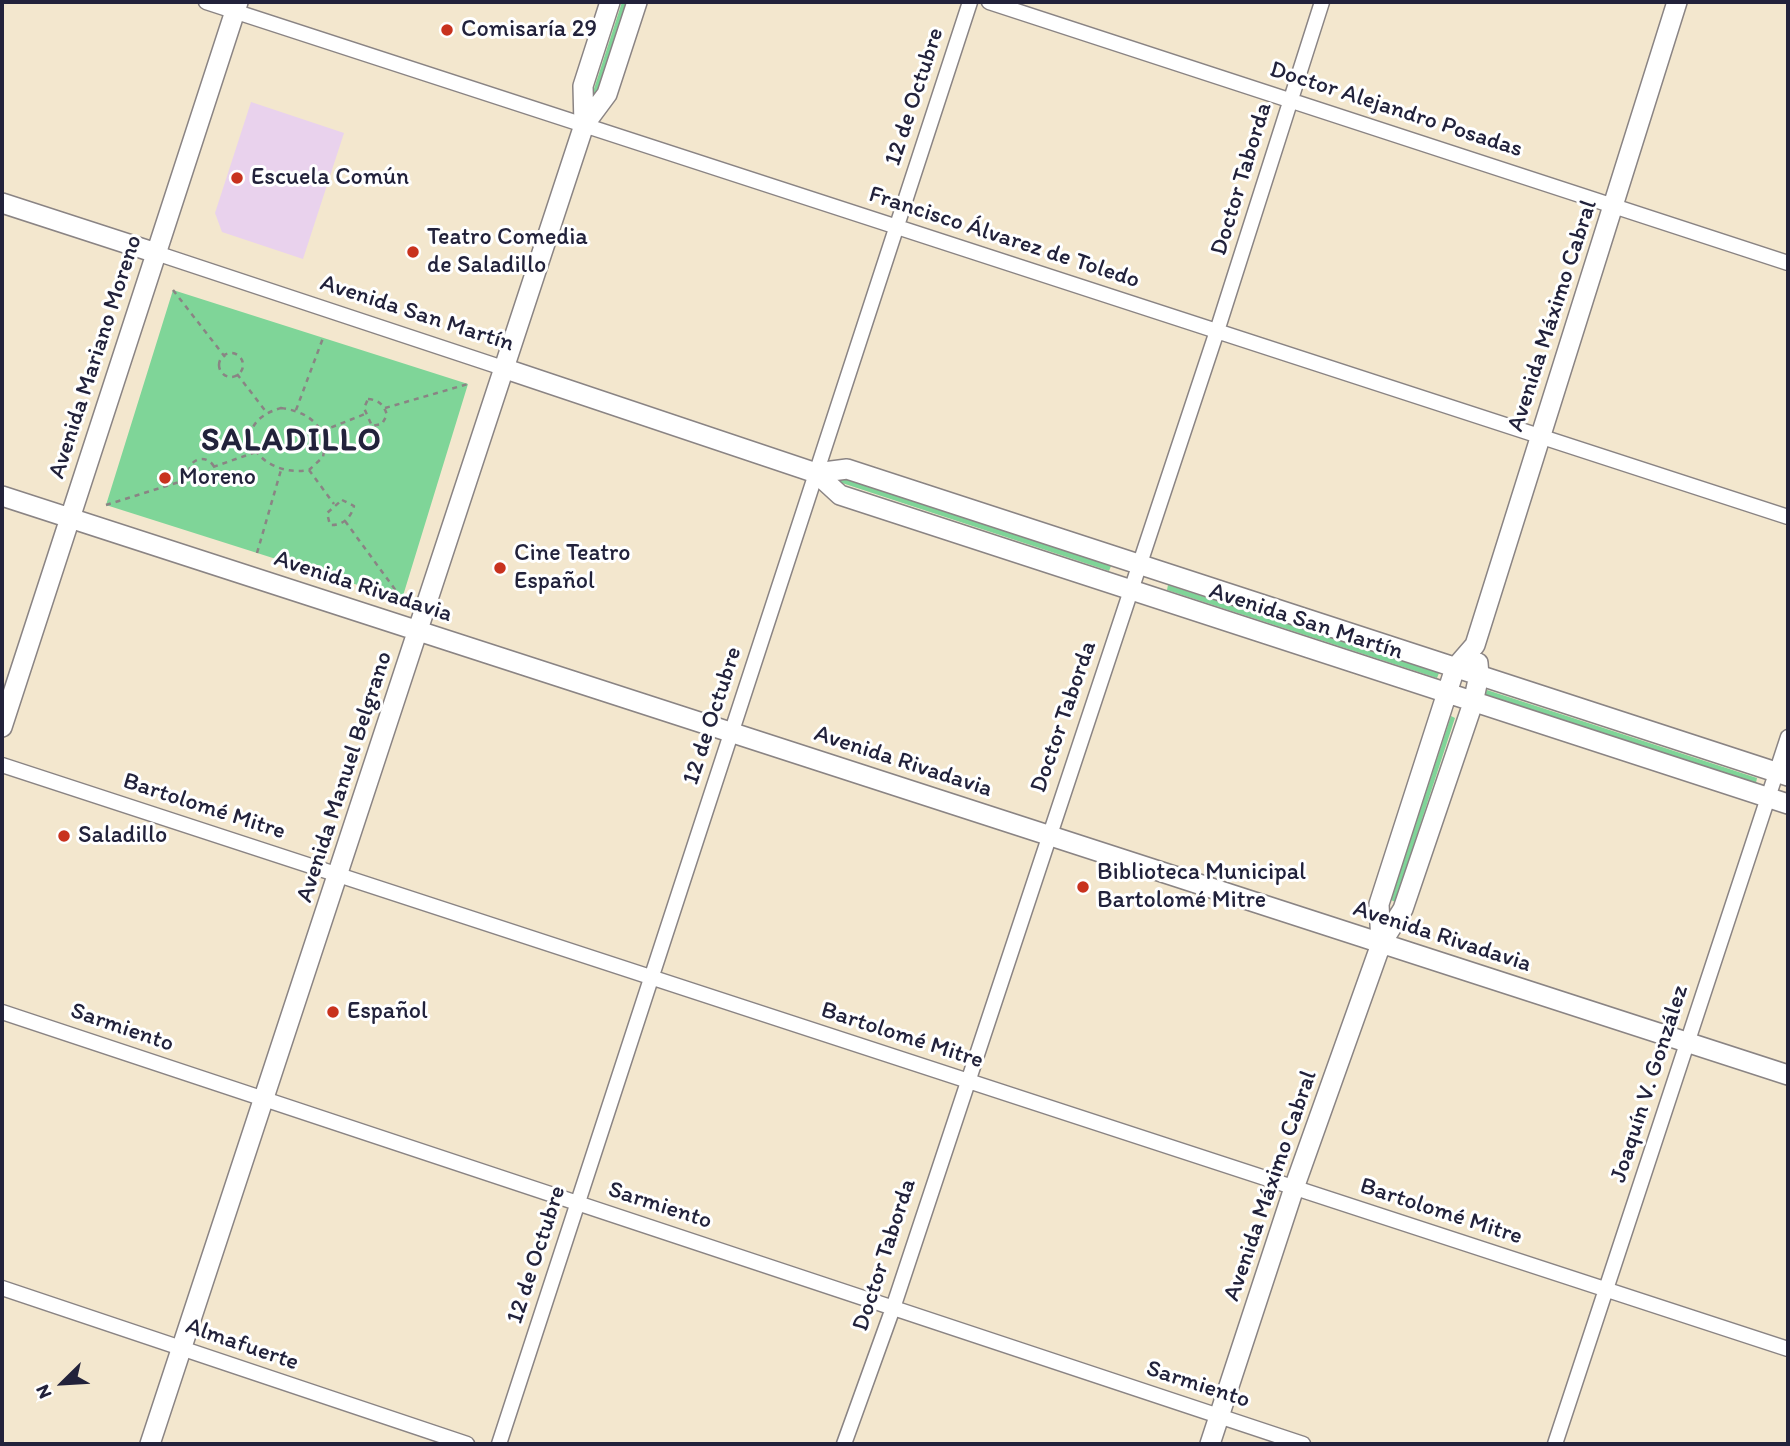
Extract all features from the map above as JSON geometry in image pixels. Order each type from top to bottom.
[{"type":"main road","name":"Avenida Manuel Belgrano","points":[[584,125],[583,86],[610,2]]},
{"type":"main road","name":"Avenida Manuel Belgrano","points":[[150,1444],[340,875],[584,125],[607,94],[637,2]]},
{"type":"main road","name":"Avenida Máximo Cabral","points":[[1381,944],[1379,904],[1455,668],[1475,645],[1677,2]]},
{"type":"main road","name":"Avenida Mariano Moreno","points":[[2,727],[236,6]]},
{"type":"main road","name":"Avenida San Martín","points":[[2,203],[156,253]]},
{"type":"main road","name":"Avenida San Martín","points":[[503,368],[816,473],[840,495],[1788,804]]},
{"type":"main road","name":"Avenida San Martín","points":[[816,473],[847,469],[1782,775]]},
{"type":"main road","name":"Avenida Rivadavia","points":[[2,496],[1788,1075]]},
{"type":"main road","name":"Avenida Máximo Cabral","points":[[1210,1444],[1294,1188],[1381,944],[1403,909],[1473,703],[1479,676],[1475,645]]},
{"type":"street","name":"Francisco Álvarez de Toledo","points":[[206,2],[236,6],[584,125],[1788,517]]},
{"type":"street","name":"12 de Octubre","points":[[499,1444],[971,2]]},
{"type":"street","name":"Doctor Alejandro Posadas","points":[[989,2],[1788,263]]},
{"type":"street","name":"Doctor Taborda","points":[[845,1444],[893,1308],[966,1081],[1217,331],[1322,2]]},
{"type":"street","name":"Avenida San Martín","points":[[156,253],[503,368]]},
{"type":"street","name":"Joaquín V. González","points":[[1555,1444],[1768,798],[1782,775],[1788,737]]},
{"type":"street","name":"Bartolomé Mitre","points":[[2,765],[1788,1349]]},
{"type":"street","name":"Sarmiento","points":[[2,1012],[1303,1444]]},
{"type":"street","name":"Almafuerte","points":[[2,1289],[467,1444]]},
{"type":"path","points":[[173,290],[225,357]]},
{"type":"path","points":[[296,410],[323,338]]},
{"type":"path","points":[[234,353],[240,356],[243,369],[237,374],[225,377],[218,372],[218,363],[234,353]]},
{"type":"path","points":[[237,374],[267,413]]},
{"type":"path","points":[[385,408],[468,384]]},
{"type":"path","points":[[368,399],[379,402],[385,408],[386,420],[372,426],[365,414],[363,408],[368,399]]},
{"type":"path","points":[[281,408],[296,410],[316,422],[326,439],[325,451],[315,467],[309,470],[281,470],[263,461],[250,438],[252,429],[267,413],[281,408]]},
{"type":"path","points":[[322,431],[365,414]]},
{"type":"path","points":[[212,468],[256,452]]},
{"type":"path","points":[[193,459],[204,459],[212,468],[213,480],[208,486],[196,484],[192,478],[190,465],[193,459]]},
{"type":"path","points":[[257,553],[281,470]]},
{"type":"path","points":[[309,470],[334,504]]},
{"type":"path","points":[[106,505],[192,478]]},
{"type":"path","points":[[348,501],[354,506],[345,521],[332,525],[327,522],[327,513],[334,504],[348,501]]},
{"type":"path","points":[[345,521],[402,598]]},
{"type":"shaded area","name":"Escuela Común","points":[[251,102],[344,133],[303,259],[222,232],[215,213]]},
{"type":"green space","points":[[622,2],[627,2],[596,96],[592,95]]},
{"type":"green space","points":[[173,290],[468,384],[402,599],[106,505]]},
{"type":"green space","points":[[840,477],[1111,566],[1109,571],[839,482]]},
{"type":"green space","points":[[1168,585],[1439,673],[1437,678],[1167,590]]},
{"type":"green space","points":[[1487,690],[1757,778],[1756,783],[1485,695]]},
{"type":"green space","points":[[1451,716],[1455,718],[1395,902],[1391,900]]},
{"type":"place","name":"Comisaría 29","points":[[447,30]]},
{"type":"place","name":"Escuela Común","points":[[237,178]]},
{"type":"place","name":"Teatro Comedia de Saladillo","points":[[413,252]]},
{"type":"place","name":"Moreno","points":[[165,478]]},
{"type":"place","name":"Cine Teatro Español","points":[[500,568]]},
{"type":"place","name":"Saladillo","points":[[64,836]]},
{"type":"place","name":"Biblioteca Municipal Bartolomé Mitre","points":[[1083,887]]},
{"type":"place","name":"Español","points":[[333,1012]]},
{"type":"district","name":"SALADILLO","points":[[292,442]]}]
